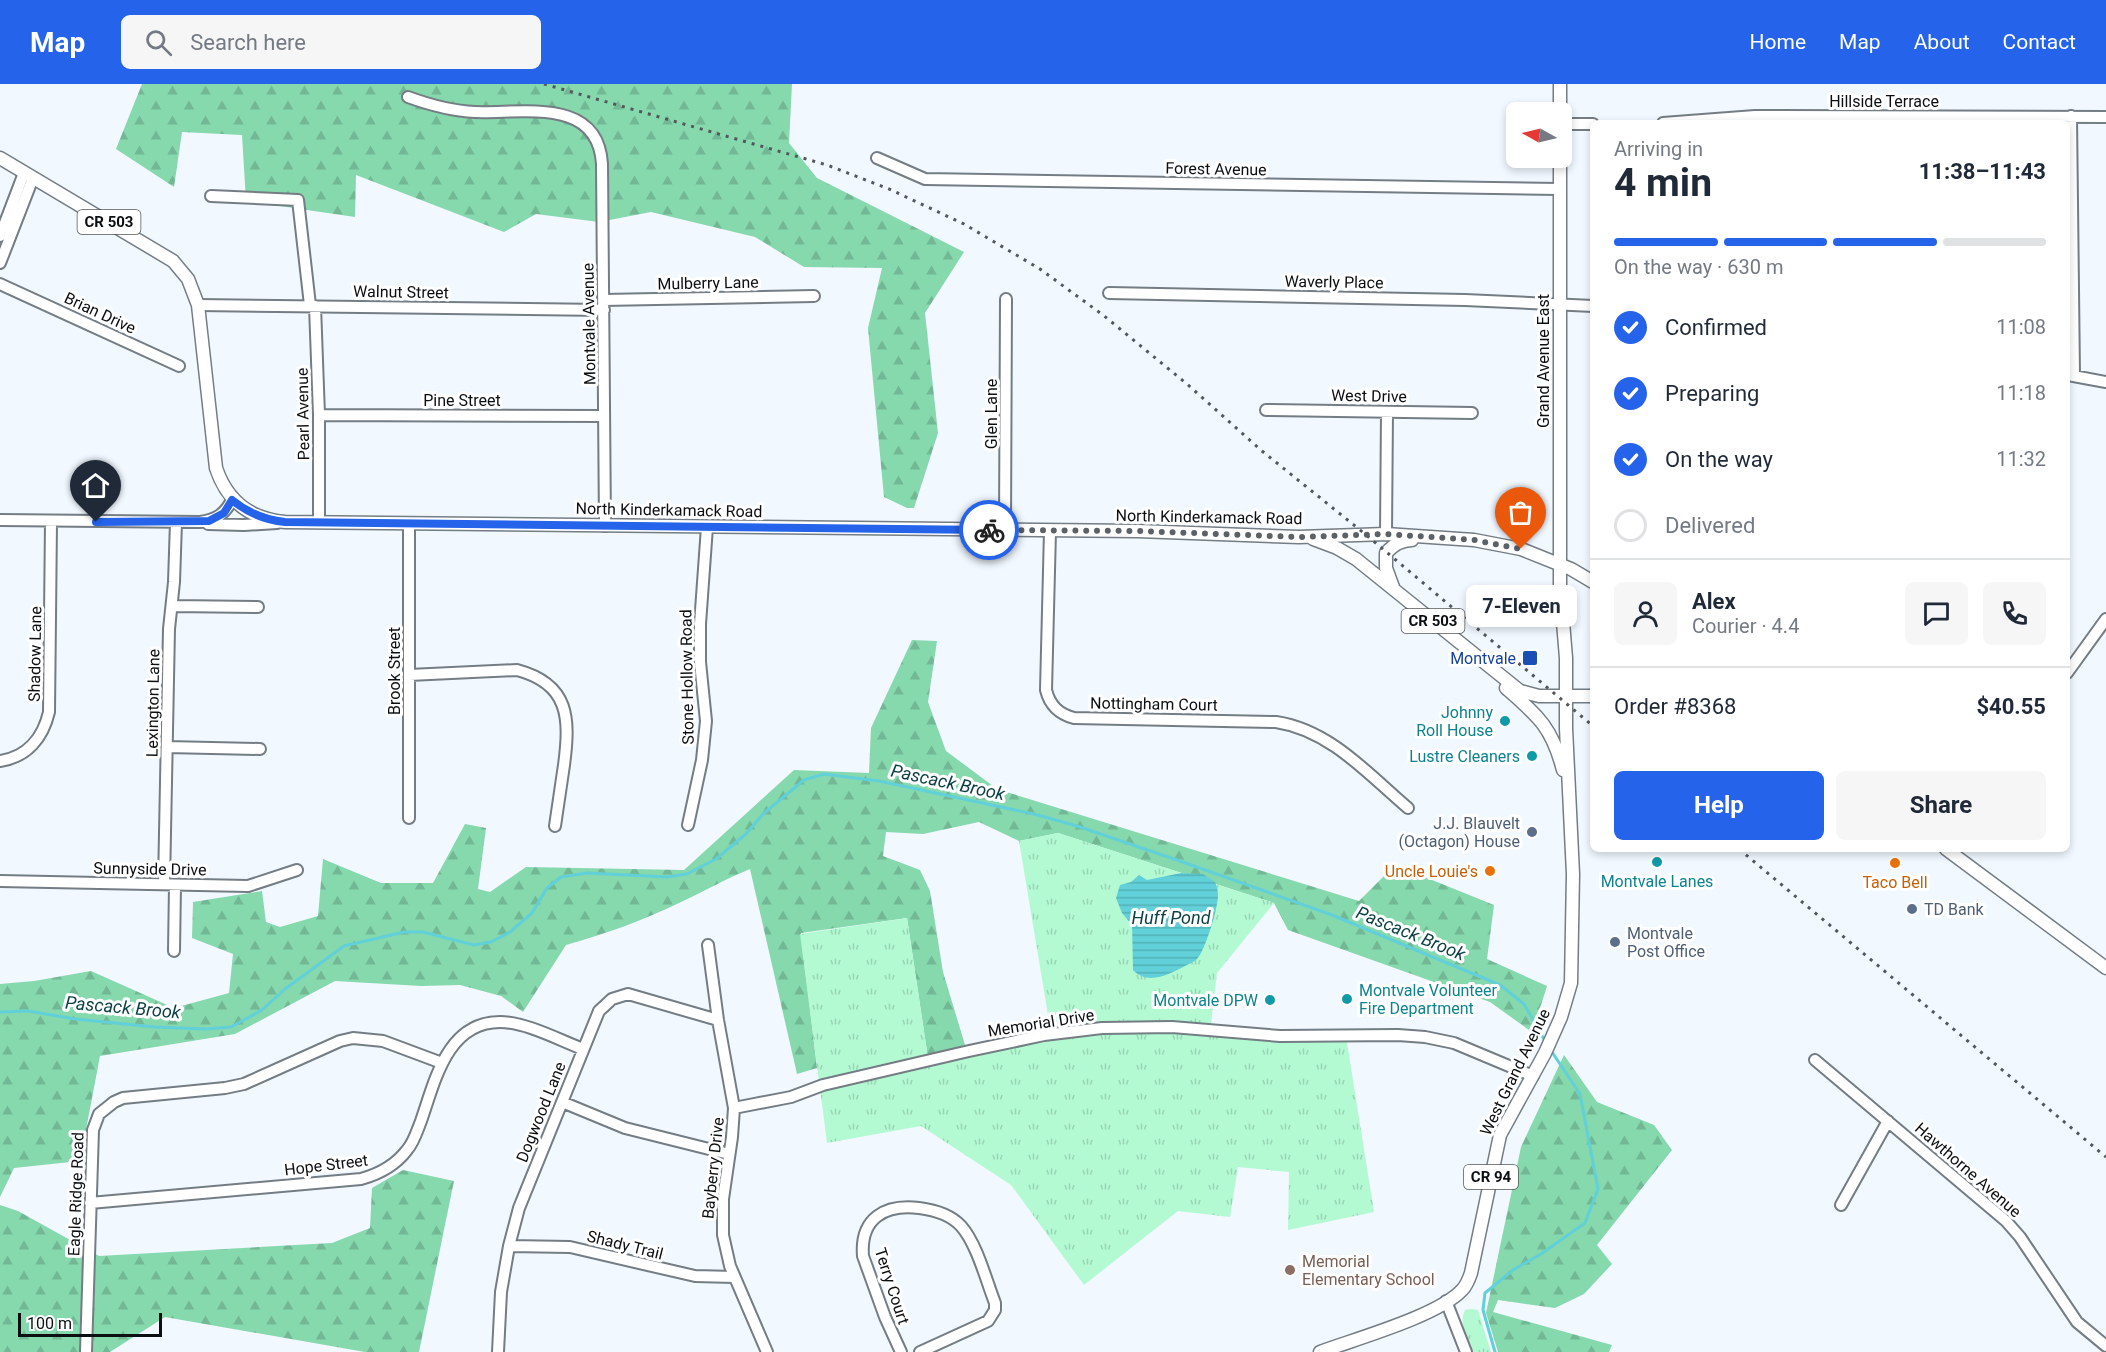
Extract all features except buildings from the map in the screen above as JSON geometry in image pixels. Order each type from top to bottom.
[{"type":"main road","points":[[1560,84],[1560,102]]},
{"type":"main road","name":"North Kinderkamack Road","points":[[0,158],[151,246],[173,261],[188,279],[198,305],[216,468],[220,481],[232,500],[262,518],[285,522],[1005,530],[1299,537],[1386,534],[1446,537],[1495,543],[1521,549],[1561,564]]},
{"type":"main road","name":"Grand Avenue East","points":[[1560,168],[1561,564]]},
{"type":"main road","points":[[1386,534],[1386,568],[1393,589]]},
{"type":"main road","name":"CR 503","points":[[1299,537],[1320,540],[1356,559],[1520,691],[1539,696],[1590,696]]},
{"type":"main road","points":[[1386,553],[1393,546],[1405,540],[1446,537]]},
{"type":"main road","name":"CR 503","points":[[1561,564],[1590,580]]},
{"type":"main road","name":"West Grand Avenue","points":[[1320,1352],[1428,1312],[1461,1291],[1471,1273],[1500,1135],[1545,1053],[1569,995],[1573,947],[1574,874],[1566,728],[1568,697],[1560,586],[1561,564]]},
{"type":"main road","points":[[1496,672],[1503,686],[1542,720],[1549,730],[1565,777],[1570,784]]},
{"type":"main road","points":[[1950,852],[2106,968]]},
{"type":"street","name":"Montvale Avenue","points":[[408,97],[462,111],[562,113],[586,126],[597,141],[602,157],[606,526]]},
{"type":"street","name":"Hillside Terrace","points":[[1702,120],[1755,116],[2106,117]]},
{"type":"street","points":[[2071,116],[2070,376],[2102,381]]},
{"type":"street","points":[[1572,124],[1590,124]]},
{"type":"street","name":"Forest Avenue","points":[[877,158],[925,179],[1560,189]]},
{"type":"street","points":[[0,236],[29,175]]},
{"type":"street","points":[[0,263],[29,175]]},
{"type":"street","name":"Pearl Avenue","points":[[212,196],[298,200],[312,305],[319,415],[319,522]]},
{"type":"street","name":"Brian Drive","points":[[3,284],[178,366]]},
{"type":"street","name":"Waverly Place","points":[[1109,293],[1465,300],[1590,306]]},
{"type":"street","name":"Mulberry Lane","points":[[604,305],[814,296]]},
{"type":"street","name":"Glen Lane","points":[[1005,530],[1006,298]]},
{"type":"street","name":"Walnut Street","points":[[198,305],[604,305]]},
{"type":"street","name":"West Drive","points":[[1266,410],[1472,413]]},
{"type":"street","points":[[1386,534],[1387,412]]},
{"type":"street","name":"Pine Street","points":[[319,415],[604,416]]},
{"type":"street","points":[[0,520],[200,522],[217,518],[224,513],[232,500]]},
{"type":"street","name":"Shadow Lane","points":[[0,761],[18,756],[36,742],[49,712],[51,522]]},
{"type":"street","points":[[181,522],[244,525],[285,522]]},
{"type":"street","name":"Lexington Lane","points":[[174,951],[167,747],[169,629],[181,522]]},
{"type":"street","name":"Brook Street","points":[[409,524],[409,818]]},
{"type":"street","name":"Stone Hollow Road","points":[[688,825],[702,760],[706,721],[700,662],[700,624],[706,527]]},
{"type":"street","name":"Nottingham Court","points":[[1050,531],[1046,690],[1052,706],[1058,712],[1074,718],[1291,724],[1332,744],[1408,808]]},
{"type":"street","points":[[173,606],[258,608]]},
{"type":"street","points":[[2070,669],[2102,623]]},
{"type":"street","points":[[409,675],[511,669],[530,673],[550,685],[559,695],[568,721],[555,826]]},
{"type":"street","points":[[167,747],[260,749]]},
{"type":"street","name":"Sunnyside Drive","points":[[0,881],[248,886],[297,870]]},
{"type":"street","name":"Bayberry Drive","points":[[708,945],[718,1020],[734,1108],[722,1221],[725,1251],[767,1352]]},
{"type":"street","name":"Dogwood Lane","points":[[498,1352],[501,1292],[509,1246],[519,1208],[599,1011],[605,1004],[620,995],[637,995],[718,1020]]},
{"type":"street","name":"Hope Street","points":[[90,1203],[361,1179],[375,1175],[397,1161],[413,1142],[442,1063],[455,1041],[465,1033],[487,1023],[512,1023],[583,1049]]},
{"type":"street","name":"Memorial Drive","points":[[734,1108],[791,1098],[823,1085],[969,1051],[1068,1031],[1138,1026],[1280,1036],[1398,1035],[1425,1037],[1454,1043],[1533,1076]]},
{"type":"street","name":"Eagle Ridge Road","points":[[86,1352],[93,1130],[99,1114],[123,1098],[244,1084],[328,1045],[353,1038],[383,1041],[442,1063]]},
{"type":"street","name":"Hawthorne Avenue","points":[[1815,1060],[2006,1221],[2020,1237],[2065,1307],[2077,1322],[2106,1346]]},
{"type":"street","points":[[562,1102],[640,1133],[729,1154]]},
{"type":"street","points":[[1841,1205],[1888,1121]]},
{"type":"street","name":"Terry Court","points":[[901,1352],[885,1317],[863,1256],[862,1245],[868,1226],[874,1218],[890,1208],[901,1206],[943,1213],[961,1226],[970,1240],[995,1303],[995,1310],[988,1321],[920,1352]]},
{"type":"street","name":"Shady Trail","points":[[509,1246],[570,1247],[695,1276],[734,1277]]},
{"type":"street","points":[[1446,1301],[1466,1352]]},
{"type":"green space","points":[[142,84],[792,84],[789,143],[817,178],[964,252],[925,313],[938,433],[914,508],[907,508],[884,497],[868,328],[882,268],[804,267],[755,237],[651,212],[599,222],[536,214],[504,232],[356,175],[355,217],[246,201],[242,135],[182,132],[174,187],[116,149]]},
{"type":"green space","points":[[912,640],[937,641],[928,702],[946,751],[997,789],[1359,901],[1395,865],[1494,905],[1487,959],[1547,986],[1529,1030],[1490,1002],[1288,930],[1274,903],[1058,833],[1019,841],[979,822],[923,834],[886,832],[883,856],[920,870],[930,891],[943,972],[965,1045],[928,1058],[907,918],[801,933],[817,1068],[797,1074],[750,869],[651,916],[566,945],[523,1012],[501,996],[460,985],[421,986],[335,981],[235,1034],[100,1056],[80,1161],[14,1168],[0,1197],[0,984],[34,981],[91,971],[174,1008],[229,993],[233,954],[192,938],[193,902],[262,891],[266,922],[280,927],[318,916],[323,859],[381,883],[433,883],[465,824],[486,828],[478,889],[490,892],[526,867],[684,870],[794,770],[869,773],[871,728]]},
{"type":"green space","points":[[1058,833],[1274,903],[1217,973],[1210,1033],[1346,1036],[1374,1212],[1288,1230],[1289,1172],[1238,1167],[1230,1217],[1178,1211],[1084,1285],[1011,1185],[921,1126],[827,1143],[800,934],[907,918],[928,1058],[1051,1033],[1019,841]]},
{"type":"green space","points":[[1564,1055],[1597,1102],[1654,1125],[1672,1150],[1597,1245],[1612,1264],[1584,1294],[1555,1308],[1498,1300],[1493,1312],[1612,1345],[1609,1352],[1498,1352],[1486,1313],[1521,1147]]},
{"type":"green space","points":[[403,1170],[454,1181],[419,1352],[365,1352],[165,1317],[110,1352],[0,1352],[0,1205],[18,1211],[99,1256],[332,1243],[370,1228],[372,1188]]},
{"type":"green space","points":[[1465,1310],[1478,1310],[1491,1352],[1473,1352],[1464,1331],[1463,1320]]},
{"type":"water","name":"Huff Pond","points":[[1181,873],[1203,874],[1215,882],[1218,896],[1216,910],[1204,947],[1196,960],[1166,975],[1152,978],[1139,975],[1133,970],[1132,925],[1122,913],[1116,898],[1120,885],[1131,882],[1139,875],[1147,880]]},
{"type":"waterway","name":"Pascack Brook","points":[[0,1012],[28,1011],[75,1019],[155,1027],[206,1029],[231,1027],[262,1010],[285,989],[344,946],[404,932],[423,932],[474,945],[491,942],[510,932],[532,913],[547,888],[561,877],[587,873],[667,877],[687,874],[716,859],[746,834],[763,814],[804,780],[824,774],[879,781],[1034,814],[1077,826],[1332,915],[1500,985],[1524,1004],[1545,1041]]},
{"type":"waterway","name":"Pascack Brook","points":[[1495,1352],[1483,1310],[1485,1293],[1513,1270],[1541,1254],[1585,1223],[1598,1189],[1580,1094],[1550,1049]]},
{"type":"railway","points":[[544,84],[827,165],[889,189],[964,224],[1040,269],[1103,315],[1187,384],[1262,451],[1365,534],[1590,723]]},
{"type":"railway","points":[[1743,852],[2106,1157]]},
{"type":"way so far","points":[[989,530],[1138,531],[1299,537],[1386,534],[1474,540],[1521,549]]},
{"type":"place","name":"7-Eleven","points":[[1521,549]]},
{"type":"place","name":"Montvale","points":[[1530,658]]},
{"type":"place","name":"Johnny Roll House","points":[[1505,721]]},
{"type":"place","name":"Lustre Cleaners","points":[[1532,756]]},
{"type":"place","name":"J.J. Blauvelt (Octagon) House","points":[[1532,832]]},
{"type":"place","name":"Montvale Lanes","points":[[1657,862]]},
{"type":"place","name":"Taco Bell","points":[[1895,863]]},
{"type":"place","name":"Uncle Louie's","points":[[1490,871]]},
{"type":"place","name":"TD Bank","points":[[1912,909]]},
{"type":"place","name":"Montvale Post Office","points":[[1615,942]]},
{"type":"place","name":"Montvale Volunteer Fire Department","points":[[1347,999]]},
{"type":"place","name":"Montvale DPW","points":[[1270,1000]]},
{"type":"place","name":"Memorial Elementary School","points":[[1290,1270]]},
{"type":"route","points":[[96,522],[209,521],[224,513],[232,500],[252,514],[273,521],[285,522],[989,530]]}]
